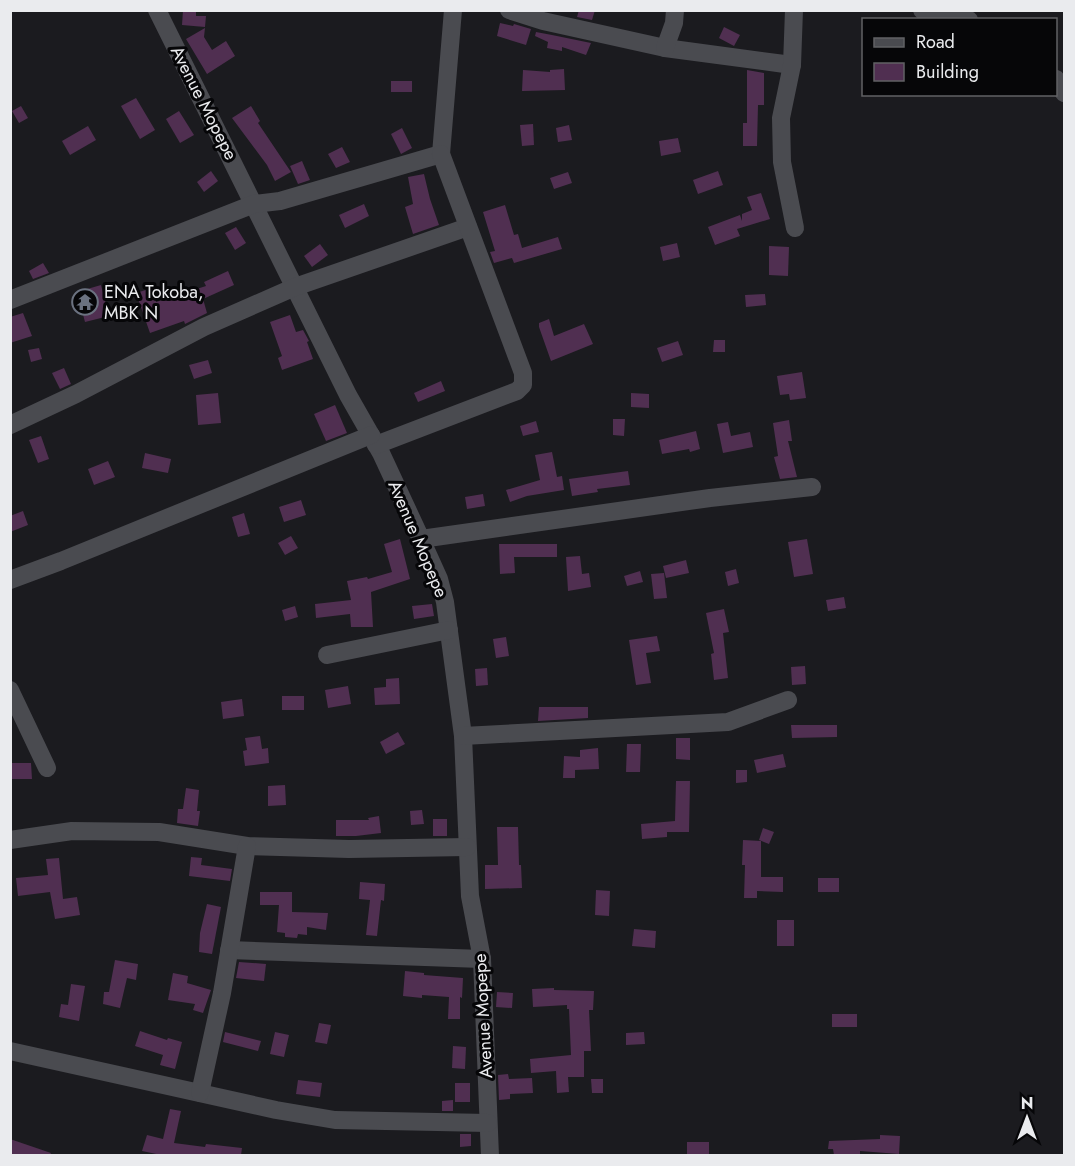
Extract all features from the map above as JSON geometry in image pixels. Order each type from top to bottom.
[{"type":"street","name":"Avenue Mopepe","points":[[157,10],[348,395],[373,440],[439,579],[445,602],[463,736],[470,896],[482,959],[490,1155]]},
{"type":"street","points":[[10,580],[373,440],[517,391],[523,385],[523,373],[441,154],[453,10]]},
{"type":"street","points":[[509,10],[543,21],[665,48],[792,65]]},
{"type":"street","points":[[665,48],[674,22],[675,10]]},
{"type":"street","points":[[794,10],[792,65],[781,118],[781,129],[782,162],[795,228]]},
{"type":"street","points":[[922,10],[960,18]]},
{"type":"street","points":[[10,300],[254,204],[280,201],[441,154]]},
{"type":"street","points":[[10,425],[76,394],[204,327],[295,287],[468,227]]},
{"type":"street","points":[[421,539],[710,498],[812,487]]},
{"type":"street","points":[[327,655],[449,630]]},
{"type":"street","points":[[10,690],[47,768]]},
{"type":"street","points":[[463,736],[728,722],[788,700]]},
{"type":"street","points":[[10,840],[72,831],[159,832],[247,846],[350,849],[467,847]]},
{"type":"street","points":[[200,1093],[222,993],[247,846]]},
{"type":"street","points":[[229,950],[482,959]]},
{"type":"street","points":[[10,1051],[276,1110],[335,1120],[488,1122]]},
{"type":"building","points":[[183,10],[196,10],[196,16],[206,16],[205,27],[182,25]]},
{"type":"building","points":[[579,10],[595,10],[592,20],[577,17]]},
{"type":"building","points":[[500,23],[531,29],[526,45],[497,36]]},
{"type":"building","points":[[724,27],[740,35],[734,46],[719,38]]},
{"type":"building","points":[[205,28],[204,37],[212,50],[226,41],[235,56],[207,74],[186,39]]},
{"type":"building","points":[[536,32],[591,43],[586,55],[562,47],[562,51],[547,48],[548,42],[535,36]]},
{"type":"building","points":[[564,69],[565,90],[522,91],[523,70],[550,72],[550,70]]},
{"type":"building","points":[[747,70],[764,73],[764,105],[758,105],[757,146],[743,146],[743,123],[747,123]]},
{"type":"building","points":[[391,81],[412,81],[412,92],[391,92]]},
{"type":"building","points":[[136,98],[155,130],[140,139],[121,106]]},
{"type":"building","points":[[21,106],[28,118],[19,123],[12,111]]},
{"type":"building","points":[[251,106],[260,121],[258,123],[291,172],[275,181],[267,165],[232,118]]},
{"type":"building","points":[[179,111],[194,135],[180,143],[166,119]]},
{"type":"building","points":[[533,124],[534,145],[522,146],[520,125]]},
{"type":"building","points":[[569,125],[572,140],[558,142],[556,128]]},
{"type":"building","points":[[88,126],[96,140],[70,155],[62,141]]},
{"type":"building","points":[[402,128],[412,148],[401,154],[391,134]]},
{"type":"building","points":[[678,138],[681,152],[661,156],[659,141]]},
{"type":"building","points":[[342,147],[350,162],[336,168],[328,154]]},
{"type":"building","points":[[302,161],[310,180],[298,184],[290,166]]},
{"type":"building","points":[[211,171],[218,181],[204,192],[197,182]]},
{"type":"building","points":[[718,171],[723,185],[698,194],[693,180]]},
{"type":"building","points":[[568,172],[572,183],[554,189],[550,178]]},
{"type":"building","points":[[424,174],[439,225],[413,234],[405,207],[413,204],[408,177]]},
{"type":"building","points":[[761,193],[770,219],[737,229],[740,236],[715,245],[708,227],[740,215],[742,221],[742,214],[752,210],[747,197]]},
{"type":"building","points":[[364,204],[369,216],[345,228],[339,215]]},
{"type":"building","points":[[505,205],[514,235],[518,234],[522,248],[558,237],[562,249],[514,263],[512,258],[494,263],[490,252],[495,251],[483,212]]},
{"type":"building","points":[[236,227],[246,243],[235,250],[225,233]]},
{"type":"building","points":[[677,243],[680,257],[663,261],[660,247]]},
{"type":"building","points":[[320,244],[328,255],[312,267],[304,256]]},
{"type":"building","points":[[769,246],[789,247],[788,276],[769,275]]},
{"type":"building","points":[[43,263],[49,273],[33,279],[29,271]]},
{"type":"building","points":[[228,271],[234,285],[203,299],[207,313],[185,324],[184,321],[150,333],[136,293],[152,288],[156,302],[206,286],[204,282]]},
{"type":"building","points":[[101,285],[109,316],[85,322],[77,292]]},
{"type":"building","points":[[765,294],[766,305],[746,307],[745,295]]},
{"type":"building","points":[[23,313],[32,336],[10,343],[10,317]]},
{"type":"building","points":[[290,315],[296,332],[303,330],[309,341],[307,342],[313,359],[282,370],[278,358],[282,356],[270,322]]},
{"type":"building","points":[[549,319],[554,336],[584,324],[593,344],[551,361],[539,327],[539,323]]},
{"type":"building","points":[[714,340],[725,340],[725,352],[713,352]]},
{"type":"building","points":[[678,341],[683,355],[662,362],[657,348]]},
{"type":"building","points":[[39,348],[42,359],[31,362],[28,350]]},
{"type":"building","points":[[208,360],[212,373],[194,379],[189,365]]},
{"type":"building","points":[[64,368],[71,384],[60,389],[52,373]]},
{"type":"building","points":[[802,372],[806,398],[790,400],[789,394],[780,395],[777,376]]},
{"type":"building","points":[[441,381],[445,391],[418,402],[414,393]]},
{"type":"building","points":[[218,393],[221,423],[198,425],[196,395]]},
{"type":"building","points":[[631,393],[649,394],[649,408],[631,407]]},
{"type":"building","points":[[335,405],[347,433],[326,441],[314,414]]},
{"type":"building","points":[[613,419],[625,419],[624,436],[613,435]]},
{"type":"building","points":[[789,420],[792,441],[788,441],[797,477],[780,479],[774,457],[778,456],[773,423]]},
{"type":"building","points":[[536,421],[539,432],[523,436],[520,426]]},
{"type":"building","points":[[728,422],[731,436],[750,432],[753,447],[723,453],[717,424]]},
{"type":"building","points":[[696,431],[700,449],[662,454],[659,440]]},
{"type":"building","points":[[41,436],[49,459],[38,463],[29,440]]},
{"type":"building","points":[[552,452],[557,477],[562,476],[564,490],[527,496],[510,502],[506,490],[540,480],[535,455]]},
{"type":"building","points":[[145,453],[171,459],[168,473],[142,468]]},
{"type":"building","points":[[108,461],[115,477],[94,485],[88,469]]},
{"type":"building","points":[[628,471],[630,485],[597,489],[598,492],[572,496],[569,479]]},
{"type":"building","points":[[483,494],[485,506],[467,509],[465,497]]},
{"type":"building","points":[[301,500],[306,515],[284,522],[279,507]]},
{"type":"building","points":[[23,511],[28,525],[10,532],[10,516]]},
{"type":"building","points":[[244,513],[250,534],[238,537],[232,517]]},
{"type":"building","points":[[291,536],[298,548],[285,555],[278,543]]},
{"type":"building","points":[[400,539],[410,579],[371,592],[373,627],[351,627],[350,614],[316,618],[315,604],[351,600],[347,581],[367,577],[368,579],[392,572],[384,544]]},
{"type":"building","points":[[807,539],[813,574],[794,577],[788,542]]},
{"type":"building","points":[[499,544],[557,544],[557,557],[514,557],[515,573],[500,574]]},
{"type":"building","points":[[580,556],[582,574],[589,573],[591,587],[568,591],[566,557]]},
{"type":"building","points":[[686,560],[689,573],[666,578],[663,566]]},
{"type":"building","points":[[736,569],[739,583],[728,586],[725,572]]},
{"type":"building","points":[[640,571],[643,582],[627,586],[624,576]]},
{"type":"building","points":[[664,573],[667,598],[654,599],[651,574]]},
{"type":"building","points":[[844,597],[846,608],[828,611],[826,600]]},
{"type":"building","points":[[432,604],[434,616],[414,619],[412,606]]},
{"type":"building","points":[[295,606],[298,617],[285,621],[282,610]]},
{"type":"building","points":[[724,609],[729,632],[723,633],[728,678],[714,680],[711,654],[714,653],[706,613]]},
{"type":"building","points":[[657,636],[660,651],[646,653],[651,683],[636,685],[629,640]]},
{"type":"building","points":[[506,637],[509,656],[496,658],[493,639]]},
{"type":"building","points":[[805,666],[806,684],[792,685],[791,667]]},
{"type":"building","points":[[487,668],[488,685],[476,686],[475,669]]},
{"type":"building","points":[[399,678],[400,704],[375,705],[374,688],[386,687],[386,679]]},
{"type":"building","points":[[348,686],[351,704],[328,708],[325,690]]},
{"type":"building","points":[[282,696],[304,696],[304,710],[282,710]]},
{"type":"building","points":[[242,699],[244,716],[223,719],[221,702]]},
{"type":"building","points":[[539,707],[588,707],[588,718],[538,721]]},
{"type":"building","points":[[791,725],[837,725],[837,737],[792,738]]},
{"type":"building","points":[[398,732],[405,744],[386,754],[380,742]]},
{"type":"building","points":[[260,736],[262,749],[268,748],[269,763],[245,766],[243,751],[247,750],[245,738]]},
{"type":"building","points":[[676,738],[690,738],[690,760],[676,759]]},
{"type":"building","points":[[627,744],[641,744],[640,772],[626,772]]},
{"type":"building","points":[[598,748],[599,769],[575,770],[575,778],[563,778],[564,756],[580,757],[580,750]]},
{"type":"building","points":[[783,754],[786,767],[757,773],[754,760]]},
{"type":"building","points":[[10,763],[31,763],[32,779],[10,779]]},
{"type":"building","points":[[736,770],[747,770],[747,782],[736,783]]},
{"type":"building","points":[[676,781],[690,781],[689,832],[667,832],[667,837],[642,839],[641,824],[675,821]]},
{"type":"building","points":[[285,785],[286,805],[268,806],[268,786]]},
{"type":"building","points":[[186,788],[199,790],[198,826],[177,823],[178,809],[183,809]]},
{"type":"building","points":[[422,810],[424,824],[411,825],[410,811]]},
{"type":"building","points":[[379,816],[381,833],[336,836],[336,820],[369,820],[368,818]]},
{"type":"building","points":[[433,819],[447,819],[447,836],[433,836]]},
{"type":"building","points":[[497,827],[518,827],[522,888],[485,889],[485,865],[498,865]]},
{"type":"building","points":[[763,828],[774,832],[769,844],[759,840]]},
{"type":"building","points":[[743,840],[761,841],[761,877],[783,877],[783,892],[757,891],[757,898],[744,898]]},
{"type":"building","points":[[191,857],[202,858],[201,865],[232,869],[230,881],[189,876]]},
{"type":"building","points":[[59,858],[63,899],[77,897],[80,915],[55,919],[50,892],[18,896],[16,878],[48,875],[46,859]]},
{"type":"building","points":[[818,878],[839,878],[839,892],[818,892]]},
{"type":"building","points":[[360,882],[385,884],[377,936],[366,935],[370,900],[359,899]]},
{"type":"building","points":[[596,890],[610,891],[609,916],[595,915]]},
{"type":"building","points":[[260,892],[292,892],[292,912],[328,913],[326,930],[307,927],[307,935],[298,934],[297,938],[285,937],[285,933],[277,932],[279,905],[260,905]]},
{"type":"building","points":[[207,904],[221,907],[212,954],[199,952],[200,933]]},
{"type":"building","points":[[777,920],[794,920],[794,946],[777,946]]},
{"type":"building","points":[[634,929],[656,931],[655,948],[632,946]]},
{"type":"building","points":[[115,960],[138,964],[136,980],[127,978],[120,1008],[103,1004],[104,992],[109,992]]},
{"type":"building","points":[[239,962],[266,964],[264,981],[236,978]]},
{"type":"building","points":[[405,971],[463,978],[460,1019],[448,1019],[449,997],[403,996]]},
{"type":"building","points":[[173,973],[188,976],[187,983],[211,990],[203,1013],[193,1010],[195,1004],[168,1000]]},
{"type":"building","points":[[71,984],[85,986],[79,1021],[59,1017],[61,1004],[68,1005]]},
{"type":"building","points":[[554,988],[554,990],[594,991],[593,1010],[589,1010],[591,1051],[584,1051],[584,1077],[568,1077],[569,1092],[557,1093],[556,1071],[531,1073],[530,1059],[571,1055],[567,1005],[533,1007],[532,989]]},
{"type":"building","points":[[497,992],[513,993],[512,1008],[496,1007]]},
{"type":"building","points":[[832,1014],[857,1014],[857,1027],[832,1027]]},
{"type":"building","points":[[319,1023],[331,1025],[327,1044],[315,1042]]},
{"type":"building","points":[[140,1031],[167,1040],[168,1038],[182,1042],[175,1069],[160,1065],[163,1055],[135,1046]]},
{"type":"building","points":[[225,1032],[261,1041],[258,1051],[223,1042]]},
{"type":"building","points":[[275,1032],[289,1035],[284,1057],[270,1054]]},
{"type":"building","points":[[644,1032],[645,1044],[626,1045],[626,1033]]},
{"type":"building","points":[[453,1046],[466,1047],[465,1069],[452,1068]]},
{"type":"building","points":[[508,1074],[509,1079],[532,1078],[533,1093],[510,1094],[510,1099],[499,1100],[498,1075]]},
{"type":"building","points":[[591,1079],[603,1079],[603,1093],[592,1093]]},
{"type":"building","points":[[298,1080],[322,1083],[320,1097],[296,1094]]},
{"type":"building","points":[[455,1083],[470,1083],[470,1102],[455,1102]]},
{"type":"building","points":[[453,1100],[453,1111],[442,1111],[442,1101]]},
{"type":"building","points":[[170,1109],[181,1111],[174,1143],[242,1148],[241,1155],[161,1155],[142,1151],[147,1135],[163,1139]]},
{"type":"building","points":[[460,1134],[471,1134],[471,1146],[460,1147]]},
{"type":"building","points":[[880,1135],[900,1136],[899,1154],[860,1151],[860,1155],[834,1155],[833,1149],[828,1149],[829,1141],[880,1139]]},
{"type":"building","points":[[10,1139],[51,1153],[50,1155],[10,1155]]},
{"type":"building","points":[[687,1142],[709,1142],[709,1155],[687,1155]]},
{"type":"place","name":"ENA Tokoba, MBK N","points":[[85,302]]}]
